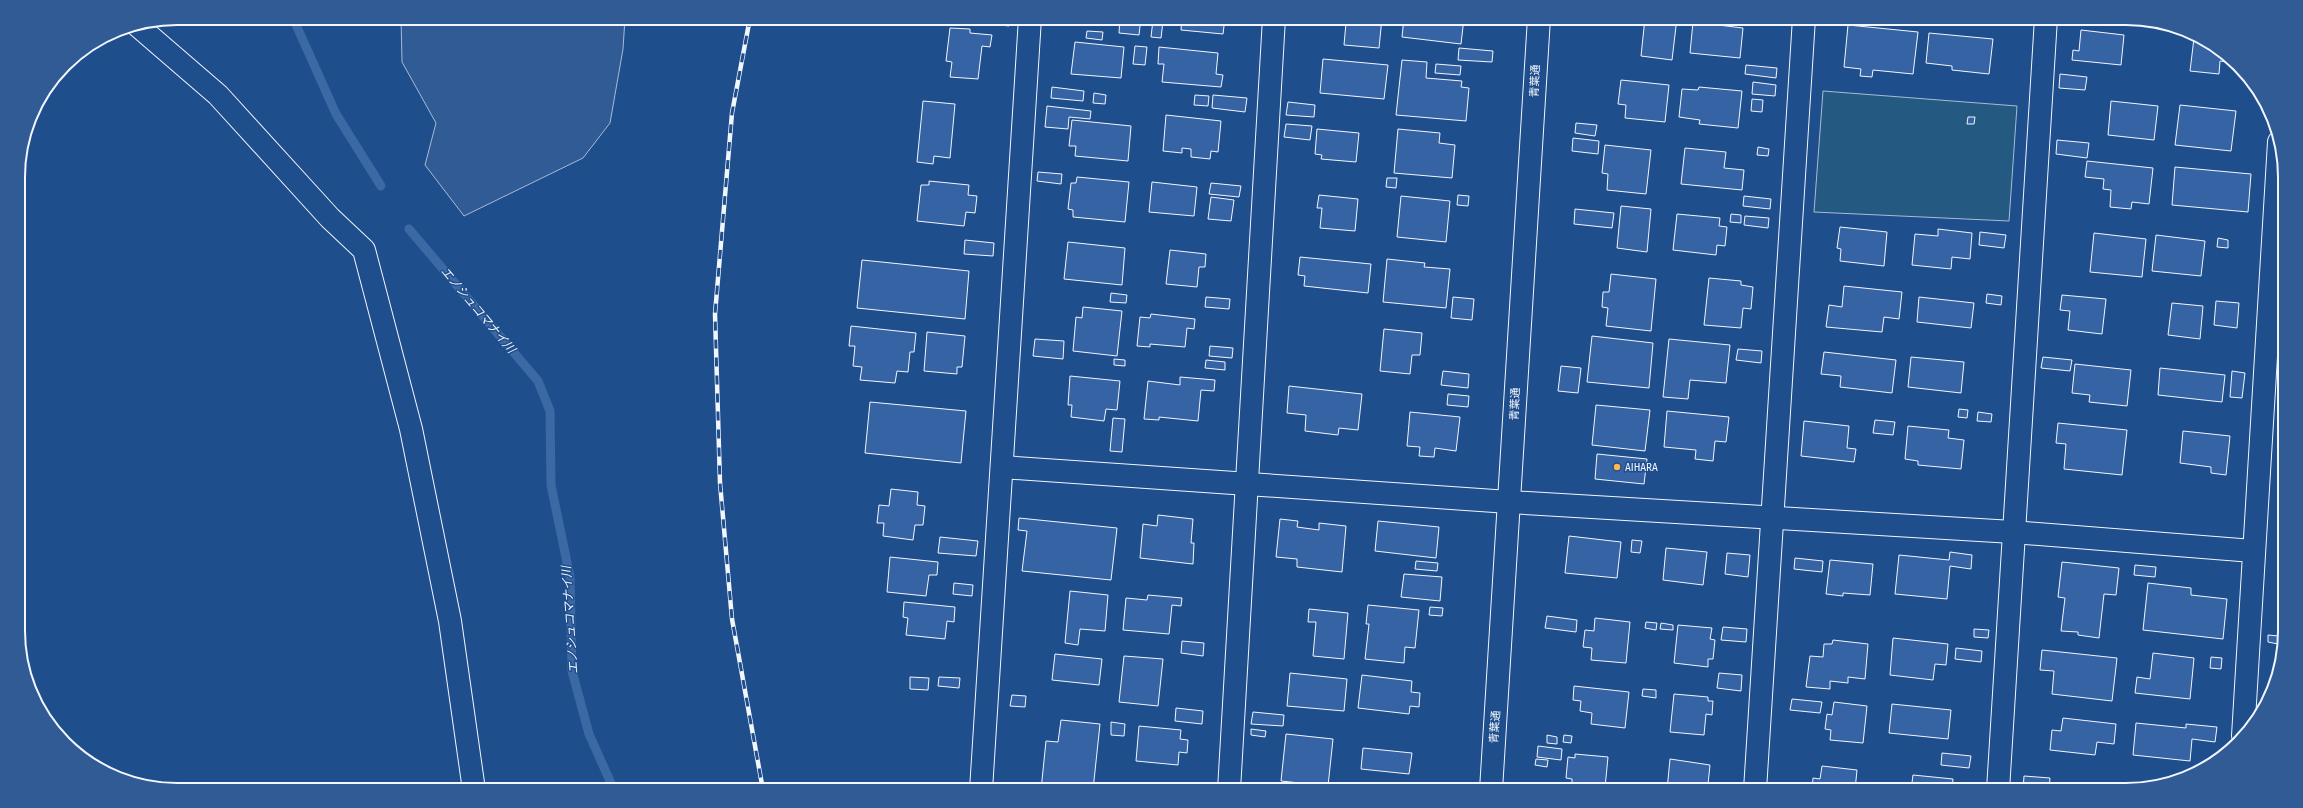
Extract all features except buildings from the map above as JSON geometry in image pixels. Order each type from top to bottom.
[{"type":"street","points":[[980,783],[1030,25]]},
{"type":"street","points":[[1229,783],[1274,25]]},
{"type":"street","name":"青葉通","points":[[1491,783],[1539,25]]},
{"type":"street","points":[[1755,783],[1804,25]]},
{"type":"street","points":[[1998,783],[2046,25]]},
{"type":"street","points":[[142,29],[218,95],[330,218],[364,250],[411,429],[449,613],[473,783]]},
{"type":"street","points":[[2243,728],[2253,550],[2278,163]]},
{"type":"street","points":[[1002,467],[1509,502],[2013,532],[2253,550]]},
{"type":"shaded area","points":[[401,25],[625,25],[623,49],[610,123],[583,158],[464,216],[425,165],[436,123],[402,62]]},
{"type":"shaded area","points":[[1823,91],[2017,106],[2009,221],[1814,212]]},
{"type":"waterway","name":"エノシュコマナイ川","points":[[296,25],[336,114],[381,186]]},
{"type":"waterway","name":"エノシュコマナイ川","points":[[409,229],[538,381],[550,411],[551,485],[570,577],[572,671],[589,734],[611,783]]},
{"type":"railway","points":[[749,25],[732,113],[715,314],[720,483],[732,619],[762,783]]},
{"type":"place","name":"AIHARA","points":[[1617,467]]}]
